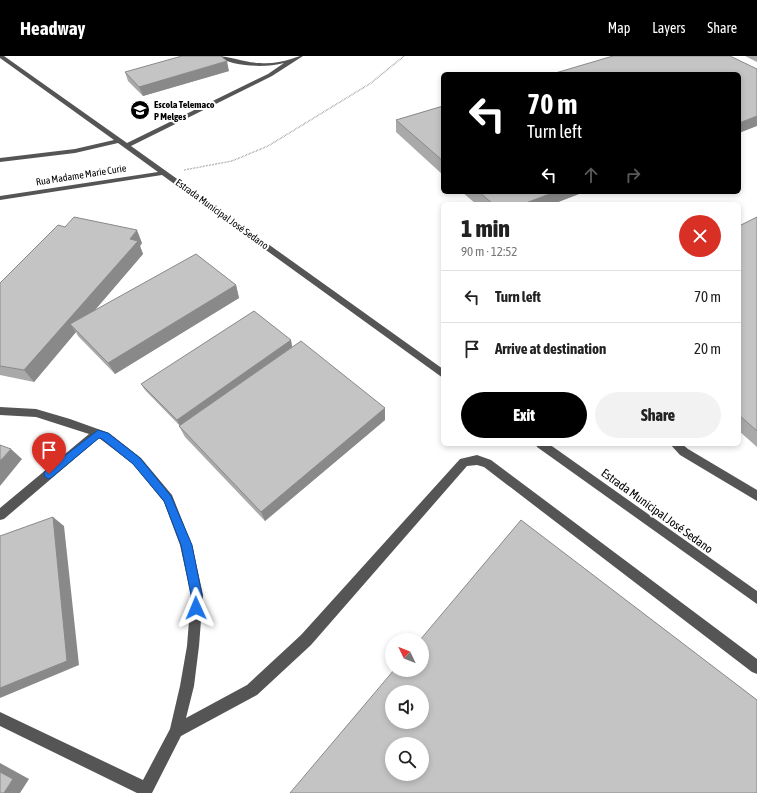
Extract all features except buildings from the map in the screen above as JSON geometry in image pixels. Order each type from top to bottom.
[{"type":"street","name":"Estrada Municipal José Sedano","points":[[1,56],[441,373]]},
{"type":"street","points":[[219,56],[252,68],[279,64],[299,57]]},
{"type":"street","points":[[127,146],[270,75],[299,57]]},
{"type":"street","points":[[238,90],[251,78]]},
{"type":"street","points":[[0,160],[72,152],[104,146],[119,141]]},
{"type":"street","name":"Rua Madame Marie Curie","points":[[0,198],[165,173]]},
{"type":"street","points":[[0,411],[36,413],[70,423],[105,436],[137,461],[168,499],[186,545],[197,595],[187,686],[176,731],[145,791],[0,718]]},
{"type":"street","points":[[0,515],[98,434]]},
{"type":"street","name":"Estrada Municipal José Sedano","points":[[544,446],[757,598]]},
{"type":"street","points":[[677,446],[684,452],[757,496]]},
{"type":"street","points":[[176,731],[252,690],[306,640],[464,462],[477,460],[487,463],[757,667]]},
{"type":"path","points":[[165,173],[204,168],[232,161],[268,146],[371,83],[404,56]]},
{"type":"place","name":"Escola Telemaco P Melges","points":[[140,110]]},
{"type":"route","points":[[49,474],[98,434],[105,436],[137,461],[168,499],[186,545],[197,595],[196,608]]}]
